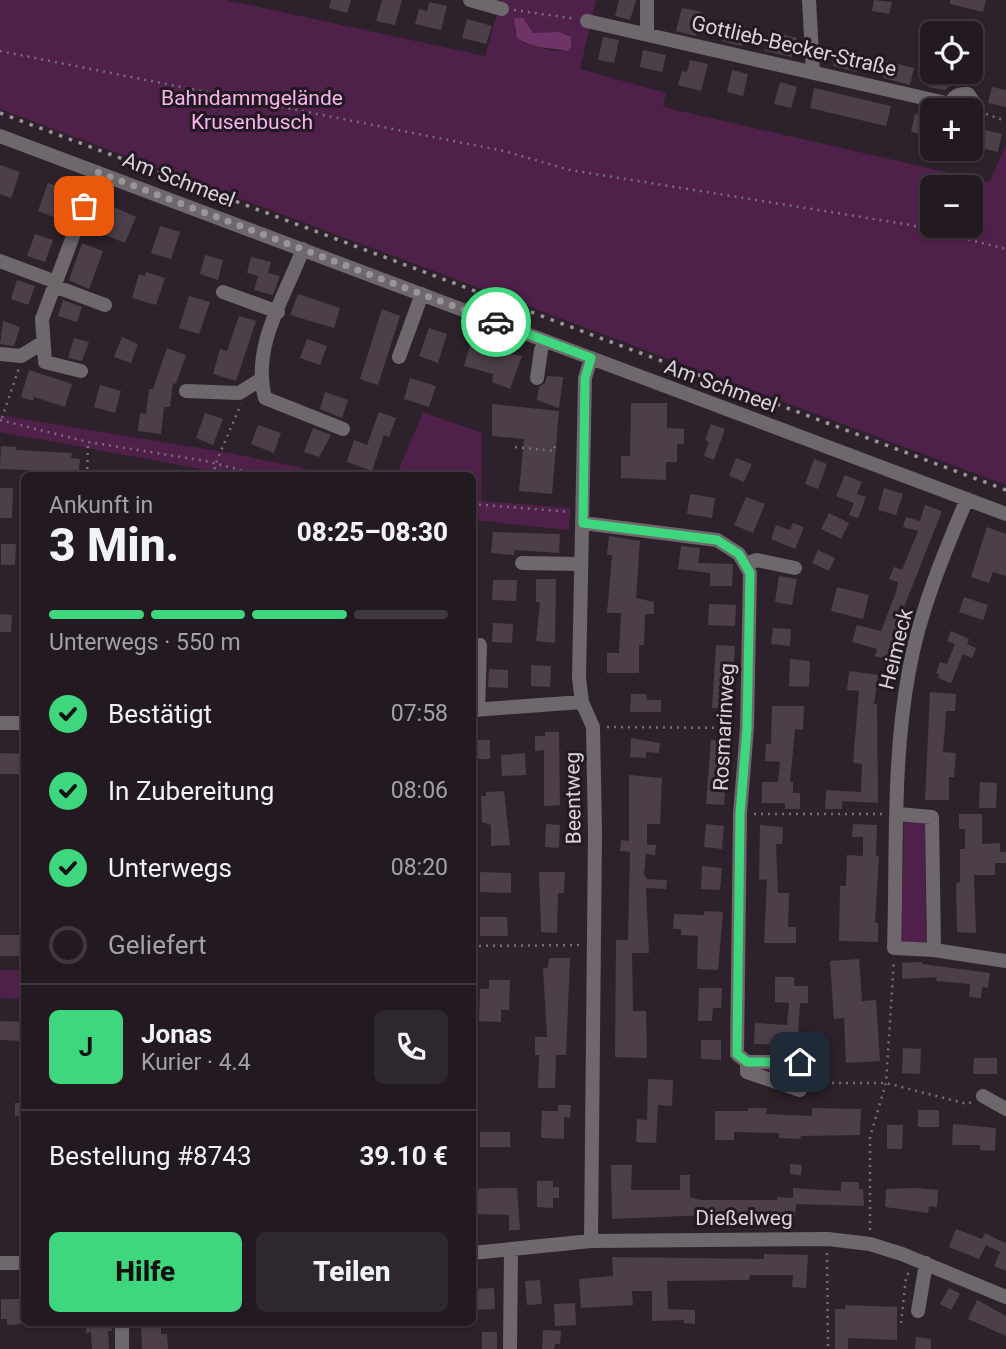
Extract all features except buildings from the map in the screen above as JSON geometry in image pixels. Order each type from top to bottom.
[{"type":"street","points":[[470,0],[502,9]]},
{"type":"street","points":[[647,33],[648,0]]},
{"type":"street","points":[[808,0],[813,72]]},
{"type":"street","name":"Gottlieb-Becker-Straße","points":[[587,21],[813,72],[920,99]]},
{"type":"street","name":"Gottlieb-Becker-Straße","points":[[956,98],[958,95],[968,94],[972,98]]},
{"type":"street","name":"Am Schmeel","points":[[0,136],[1006,514]]},
{"type":"street","points":[[81,371],[45,362],[41,319],[97,172]]},
{"type":"street","points":[[303,249],[261,352],[260,380],[265,398],[343,429]]},
{"type":"street","points":[[0,261],[105,305]]},
{"type":"street","points":[[223,292],[278,312]]},
{"type":"street","points":[[399,357],[422,294]]},
{"type":"street","points":[[0,354],[21,356],[42,343]]},
{"type":"street","points":[[537,378],[541,350]]},
{"type":"street","name":"Beentweg","points":[[591,358],[585,378],[581,564],[582,702],[593,727],[591,1241]]},
{"type":"street","points":[[186,391],[239,393],[260,380]]},
{"type":"street","name":"Heimeck","points":[[894,948],[901,733],[909,670],[935,583],[967,499]]},
{"type":"street","points":[[584,518],[717,540],[739,554],[745,564],[757,560],[795,568]]},
{"type":"street","points":[[522,563],[581,564]]},
{"type":"street","name":"Rosmarinweg","points":[[745,564],[750,573],[747,729],[740,814],[737,1054],[747,1062]]},
{"type":"street","points":[[476,697],[480,645]]},
{"type":"street","points":[[476,710],[582,702]]},
{"type":"street","points":[[0,723],[21,723]]},
{"type":"street","points":[[898,814],[932,817],[934,950]]},
{"type":"street","points":[[894,948],[934,950],[1006,961]]},
{"type":"street","points":[[747,1062],[800,1062],[800,1090],[747,1072],[747,1062]]},
{"type":"street","points":[[983,1096],[1006,1110]]},
{"type":"street","name":"Dießelweg","points":[[476,1253],[591,1241],[828,1239],[870,1244],[922,1262],[1006,1297]]},
{"type":"street","points":[[510,1349],[511,1250]]},
{"type":"street","points":[[918,1311],[922,1262]]},
{"type":"street","points":[[0,1263],[21,1263]]},
{"type":"street","points":[[121,1326],[122,1349]]},
{"type":"path","points":[[502,9],[587,21]]},
{"type":"path","points":[[0,51],[504,151],[570,170],[911,225],[1006,249]]},
{"type":"path","points":[[983,116],[1006,121]]},
{"type":"path","points":[[22,360],[1,420],[88,442],[206,461],[246,472]]},
{"type":"path","points":[[215,472],[215,465],[244,395]]},
{"type":"path","points":[[87,472],[88,442]]},
{"type":"path","points":[[515,447],[554,451],[555,445]]},
{"type":"path","points":[[476,504],[584,518]]},
{"type":"path","points":[[593,727],[747,729]]},
{"type":"path","points":[[740,814],[898,814]]},
{"type":"path","points":[[476,946],[593,945]]},
{"type":"path","points":[[870,1244],[870,1138],[886,1083],[894,948]]},
{"type":"path","points":[[801,1083],[886,1083],[967,1104],[983,1096]]},
{"type":"path","points":[[828,1239],[828,1349]]},
{"type":"path","points":[[901,1323],[906,1277],[922,1262]]},
{"type":"green space","name":"Bahndammgelände Krusenbusch","points":[[0,0],[226,0],[485,56],[501,0],[596,0],[580,69],[666,93],[663,107],[959,175],[920,175],[920,238],[983,238],[983,181],[989,182],[1006,145],[1006,485],[0,109]],"holes":[[[524,22],[533,33],[562,33],[564,51],[552,51],[523,42],[514,29]]]},
{"type":"green space","points":[[423,412],[482,433],[481,501],[570,508],[569,530],[476,520],[476,472],[398,472]]},
{"type":"green space","points":[[0,415],[230,453],[322,472],[217,472],[0,432]]},
{"type":"green space","points":[[904,820],[925,821],[926,942],[901,943]]},
{"type":"green space","points":[[0,970],[21,970],[21,999],[0,998]]},
{"type":"green space","points":[[747,1062],[800,1062],[800,1090],[747,1072]]},
{"type":"shaded area","points":[[514,18],[523,18],[533,33],[559,32],[571,37],[571,47],[567,51],[535,46],[517,38]]},
{"type":"railway","points":[[0,113],[1006,490]]},
{"type":"way so far","points":[[84,206],[97,172],[496,322]]},
{"type":"route","points":[[496,322],[591,358],[585,378],[583,523],[671,532],[717,540],[739,554],[750,573],[747,729],[740,814],[737,1054],[747,1062],[800,1062]]}]
